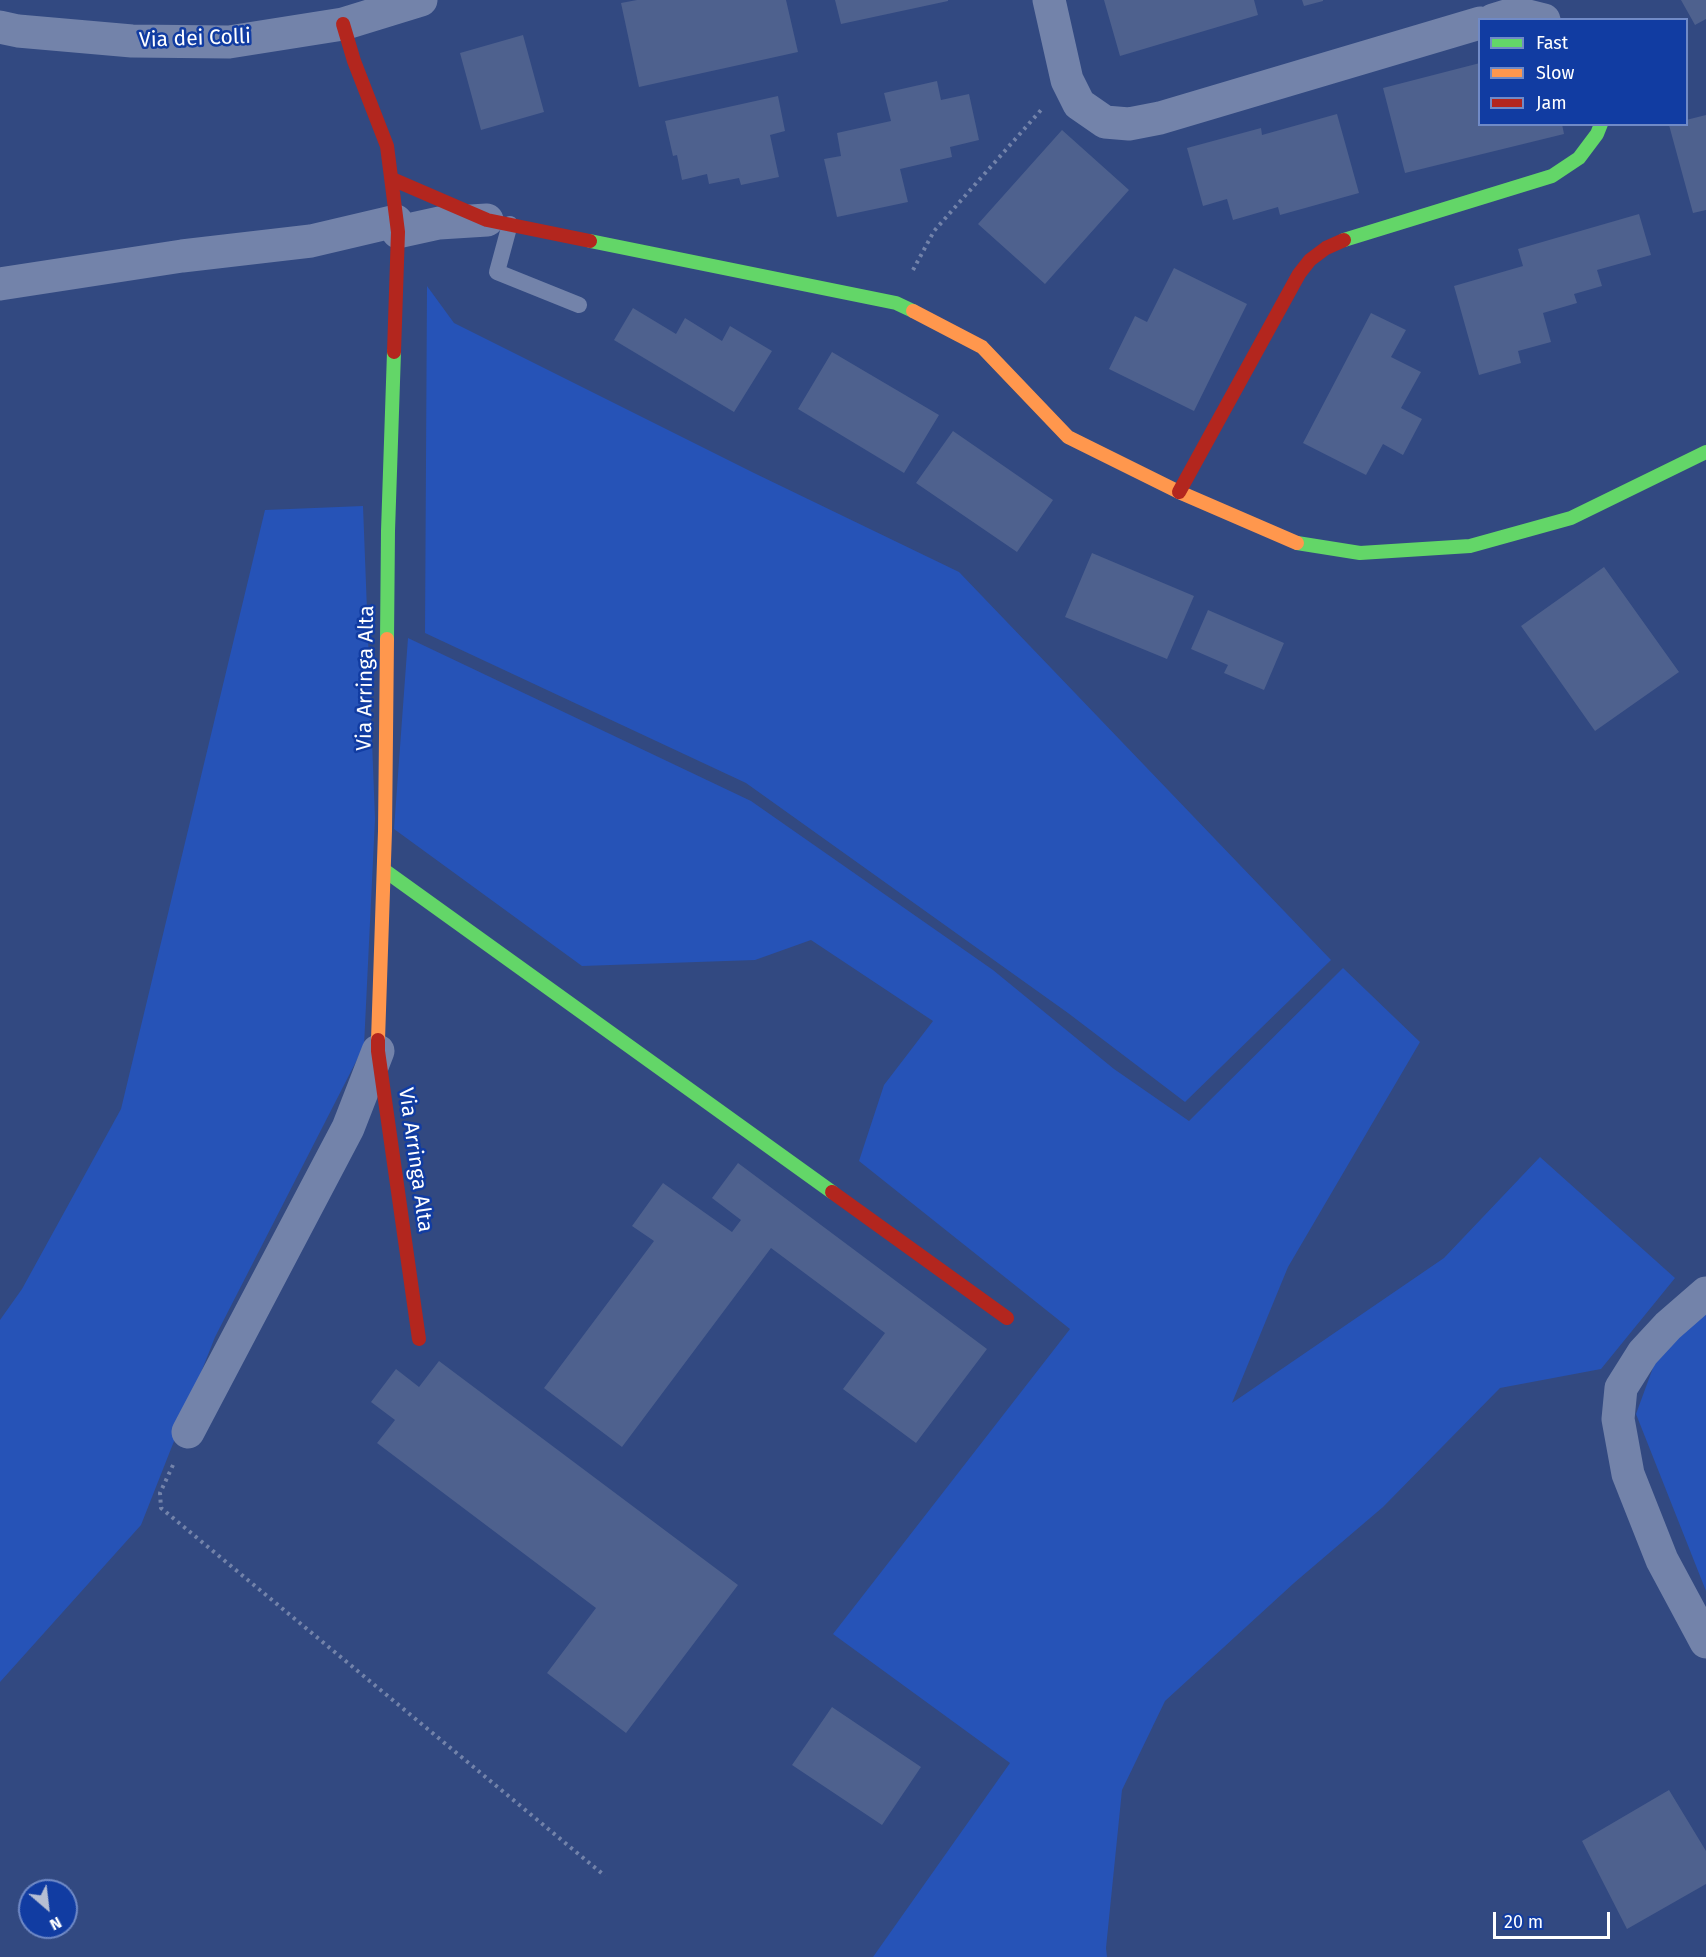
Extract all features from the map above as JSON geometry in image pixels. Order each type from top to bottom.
[{"type":"street","name":"Via dei Colli","points":[[0,27],[18,31],[132,41],[229,42],[343,24],[421,0]]},
{"type":"street","points":[[1049,0],[1069,84],[1079,104],[1105,122],[1129,124],[1160,118],[1478,23]]},
{"type":"street","points":[[1500,18],[1516,13],[1536,18]]},
{"type":"street","name":"Via Arringa Alta","points":[[343,24],[354,61],[387,146],[397,226],[388,531],[384,870],[378,1051],[419,1339]]},
{"type":"street","points":[[1179,492],[1299,274],[1310,260],[1326,248],[1349,238],[1552,176],[1579,158],[1600,126]]},
{"type":"street","points":[[392,179],[498,222],[896,303],[941,324],[982,347],[1068,437],[1179,492],[1291,542],[1360,553],[1470,546],[1571,518],[1706,452]]},
{"type":"street","points":[[0,284],[182,256],[310,241],[397,226],[498,222]]},
{"type":"street","points":[[384,870],[1007,1318]]},
{"type":"street","points":[[188,1432],[348,1128],[378,1051]]},
{"type":"street","points":[[1706,1293],[1668,1326],[1643,1353],[1621,1388],[1618,1419],[1628,1473],[1662,1560],[1706,1642]]},
{"type":"lane","points":[[498,222],[497,272],[579,306]]},
{"type":"path","points":[[896,303],[934,231],[1049,101],[1052,94],[1069,84]]},
{"type":"path","points":[[188,1432],[160,1493],[161,1508],[605,1876]]},
{"type":"shaded area","points":[[427,286],[454,323],[754,473],[959,572],[1331,960],[1185,1102],[1068,1013],[746,783],[425,633]]},
{"type":"shaded area","points":[[363,506],[375,819],[364,1046],[215,1337],[141,1525],[0,1682],[0,1320],[22,1289],[121,1109],[265,510]]},
{"type":"shaded area","points":[[408,638],[751,801],[993,970],[1114,1069],[1189,1121],[1343,968],[1420,1042],[1288,1267],[1232,1403],[1444,1258],[1540,1157],[1675,1278],[1601,1369],[1500,1388],[1383,1507],[1294,1583],[1165,1701],[1122,1790],[1106,1948],[1107,1957],[873,1957],[1010,1763],[833,1634],[1070,1329],[859,1161],[884,1085],[933,1021],[811,940],[755,960],[582,966],[394,829]]},
{"type":"shaded area","points":[[1706,1293],[1706,1591],[1636,1414],[1654,1365]]},
{"type":"building","points":[[637,0],[786,0],[798,52],[639,87],[621,3]]},
{"type":"building","points":[[835,0],[948,0],[948,1],[841,24]]},
{"type":"building","points":[[1104,0],[1254,0],[1258,15],[1120,56]]},
{"type":"building","points":[[1302,0],[1323,0],[1323,1],[1304,6]]},
{"type":"building","points":[[1681,0],[1706,0],[1706,19],[1695,25]]},
{"type":"building","points":[[523,35],[544,112],[481,130],[460,53]]},
{"type":"building","points":[[1478,64],[1478,126],[1562,126],[1564,134],[1405,173],[1383,88]]},
{"type":"building","points":[[937,81],[941,100],[969,94],[979,140],[950,147],[952,157],[900,169],[908,202],[837,217],[824,159],[841,156],[837,133],[891,121],[884,93]]},
{"type":"building","points":[[778,96],[785,131],[770,135],[779,177],[741,185],[739,178],[709,184],[707,174],[682,180],[677,155],[673,156],[665,121]]},
{"type":"building","points":[[1337,114],[1359,193],[1280,215],[1278,207],[1233,220],[1227,199],[1203,206],[1187,148],[1261,128],[1262,135]]},
{"type":"building","points":[[1706,115],[1706,210],[1693,213],[1669,126],[1688,126],[1688,120]]},
{"type":"building","points":[[1062,130],[1129,190],[1045,284],[978,224]]},
{"type":"building","points":[[1639,214],[1651,255],[1597,270],[1602,286],[1574,294],[1577,303],[1543,313],[1551,342],[1518,351],[1521,363],[1479,375],[1454,286],[1523,266],[1518,249]]},
{"type":"building","points":[[1174,268],[1247,304],[1194,411],[1109,369],[1135,316],[1147,322]]},
{"type":"building","points":[[633,308],[676,334],[685,318],[722,341],[730,326],[772,351],[734,412],[614,340]]},
{"type":"building","points":[[1371,313],[1406,330],[1391,357],[1421,372],[1401,408],[1422,419],[1403,455],[1383,444],[1366,475],[1303,443]]},
{"type":"building","points":[[832,352],[939,415],[904,473],[798,409]]},
{"type":"building","points":[[953,431],[1053,500],[1017,552],[916,483]]},
{"type":"building","points":[[1092,553],[1194,596],[1167,659],[1065,617]]},
{"type":"building","points":[[1604,567],[1679,672],[1595,731],[1521,626]]},
{"type":"building","points":[[1208,610],[1284,643],[1264,690],[1224,673],[1228,665],[1191,649]]},
{"type":"building","points":[[738,1163],[987,1349],[916,1443],[843,1389],[885,1333],[771,1248],[622,1447],[544,1388],[654,1241],[632,1226],[663,1183],[732,1232],[741,1220],[712,1198]]},
{"type":"building","points":[[439,1361],[738,1585],[626,1733],[547,1673],[596,1608],[377,1443],[395,1420],[371,1402],[396,1369],[419,1387]]},
{"type":"building","points":[[832,1707],[921,1767],[882,1825],[792,1765]]},
{"type":"building","points":[[1669,1790],[1706,1851],[1706,1884],[1627,1929],[1582,1841]]},
{"type":"traffic: fast","points":[[1344,240],[1552,176],[1579,158],[1600,126]]},
{"type":"traffic: fast","points":[[590,241],[896,303],[913,311]]},
{"type":"traffic: fast","points":[[387,639],[394,352]]},
{"type":"traffic: fast","points":[[1297,543],[1360,553],[1470,546],[1571,518],[1706,452]]},
{"type":"traffic: fast","points":[[384,870],[832,1192]]},
{"type":"traffic: slow","points":[[913,311],[982,347],[1068,437],[1179,492],[1297,543]]},
{"type":"traffic: slow","points":[[378,1040],[385,831],[387,639]]},
{"type":"traffic: jam","points":[[343,24],[354,61],[387,146],[398,232],[394,352]]},
{"type":"traffic: jam","points":[[392,179],[487,220],[590,241]]},
{"type":"traffic: jam","points":[[1179,492],[1299,274],[1310,260],[1326,248],[1344,240]]},
{"type":"traffic: jam","points":[[378,1040],[419,1339]]},
{"type":"traffic: jam","points":[[832,1192],[1007,1318]]}]
